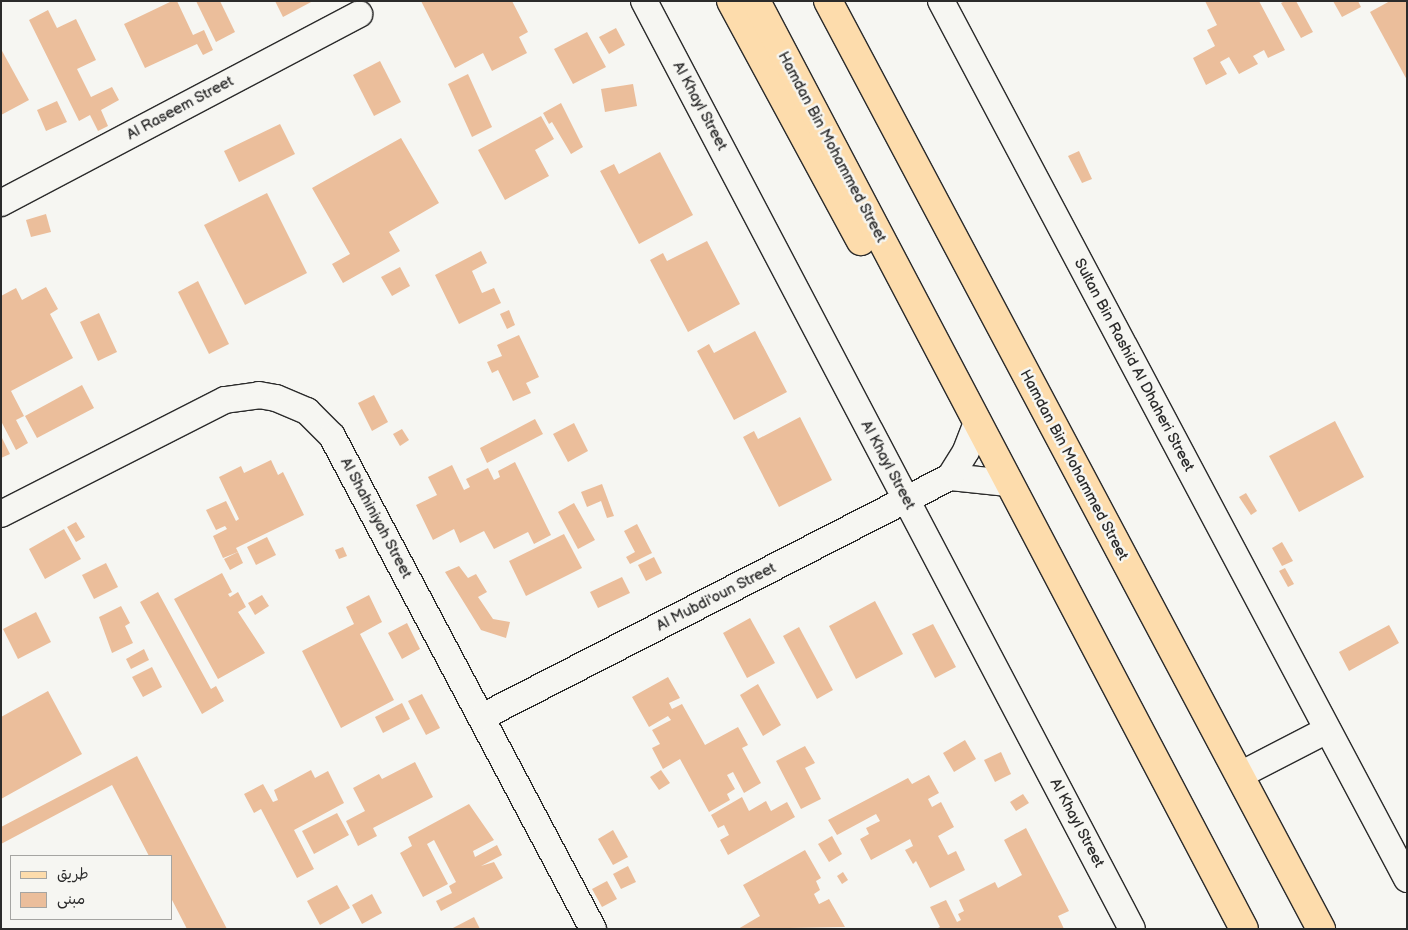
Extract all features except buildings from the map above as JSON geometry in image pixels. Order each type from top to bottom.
[{"type":"main road","points":[[731,1],[855,231],[877,262],[905,287]]},
{"type":"main road","name":"Hamdan Bin Mohammed Street","points":[[756,1],[1244,929]]},
{"type":"main road","name":"Hamdan Bin Mohammed Street","points":[[828,1],[864,72],[1321,929]]},
{"type":"main road","points":[[848,1],[864,72]]},
{"type":"street","name":"Al Khayl Street","points":[[644,1],[1132,929]]},
{"type":"street","name":"Sultan Bin Rashid Al Dhaheri Street","points":[[941,1],[1407,879]]},
{"type":"street","name":"Al Raseem Street","points":[[1,203],[359,14]]},
{"type":"street","name":"Al Shahiniyah Street","points":[[1,514],[225,400],[259,395],[292,403],[314,417],[332,436],[593,929]]},
{"type":"street","points":[[976,422],[966,451],[950,477],[1008,482]]},
{"type":"street","name":"Al Mubdi'oun Street","points":[[482,717],[950,477]]},
{"type":"street","points":[[1240,775],[1327,730]]}]
